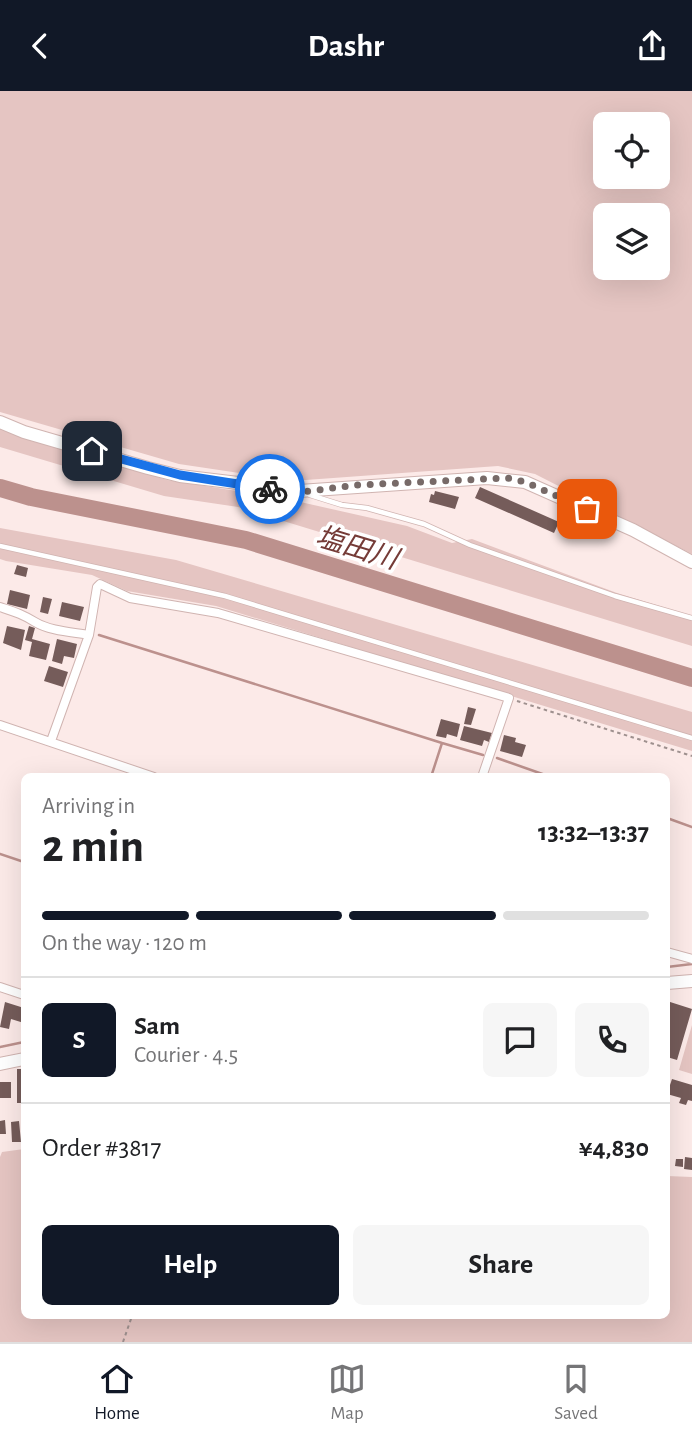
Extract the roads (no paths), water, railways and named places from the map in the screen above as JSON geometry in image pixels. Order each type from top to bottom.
[{"type":"main road","points":[[1,423],[24,432],[180,475],[238,482],[285,492],[357,485],[507,478],[542,488],[633,530],[692,562]]},
{"type":"main road","points":[[670,983],[692,981]]},
{"type":"main road","points":[[0,1064],[21,1060]]},
{"type":"street","points":[[51,741],[89,635],[97,587],[100,585],[131,598],[218,613],[509,698],[483,773]]},
{"type":"street","points":[[0,607],[62,631],[89,635]]},
{"type":"street","points":[[0,725],[143,773]]},
{"type":"street","points":[[670,953],[692,959]]},
{"type":"street","points":[[0,987],[21,994]]},
{"type":"lane","points":[[302,492],[342,505],[367,508],[424,524],[443,534],[615,596],[692,618]]},
{"type":"lane","points":[[0,547],[225,596],[692,739]]},
{"type":"waterway","name":"塩田川","points":[[0,488],[31,497],[246,540],[692,678]]},
{"type":"waterway","points":[[99,635],[442,743]]},
{"type":"waterway","points":[[432,773],[442,743],[483,755]]},
{"type":"waterway","points":[[497,758],[540,773]]},
{"type":"waterway","points":[[670,819],[692,827]]},
{"type":"waterway","points":[[0,854],[21,861]]},
{"type":"waterway","points":[[670,967],[692,964]]},
{"type":"waterway","points":[[0,1047],[21,1043]]}]
